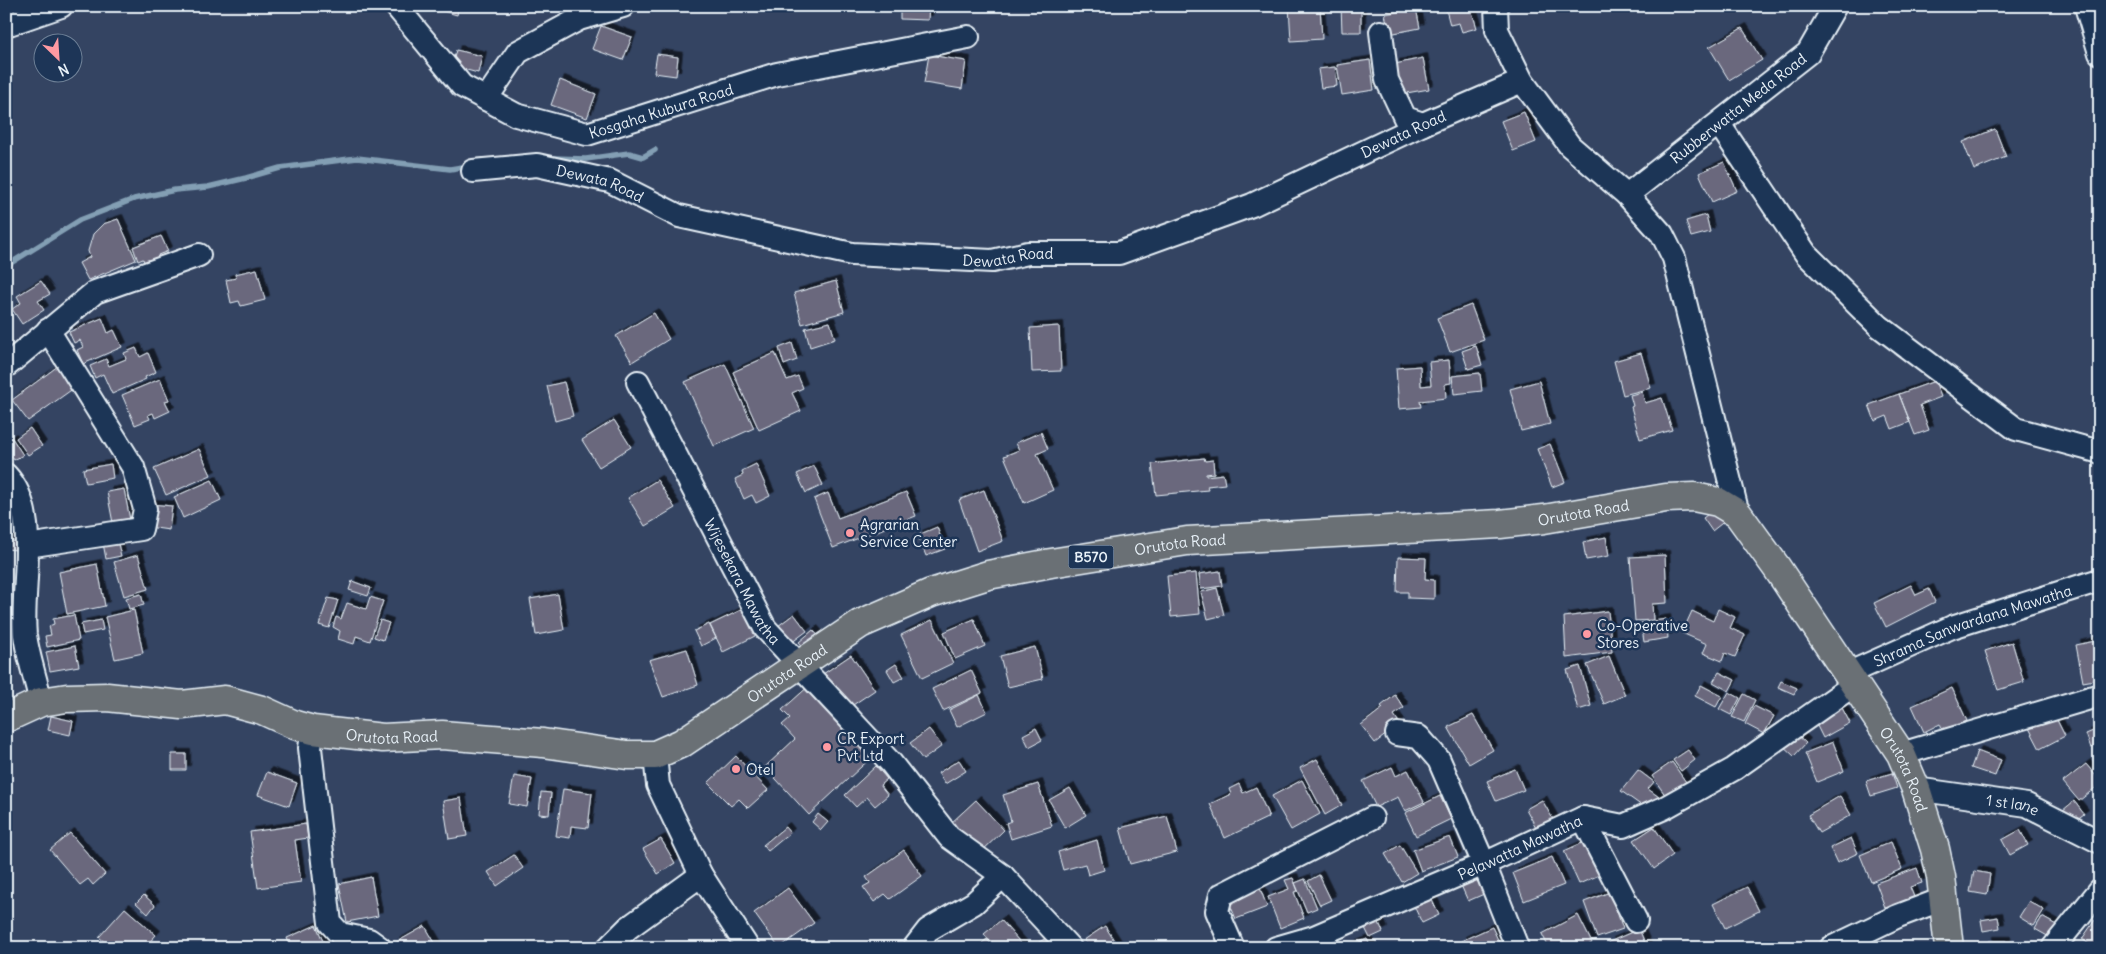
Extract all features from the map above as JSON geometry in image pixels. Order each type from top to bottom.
[{"type":"main road","name":"Orutota Road","points":[[6,718],[42,702],[84,696],[182,705],[225,700],[262,710],[295,725],[313,730],[383,738],[442,735],[470,737],[543,743],[627,755],[655,755],[682,743],[860,624],[931,594],[988,575],[1187,541],[1500,524],[1544,519],[1666,498],[1694,497],[1718,502],[1738,514],[1778,568],[1901,754],[1916,789],[1935,849],[1941,877],[1949,948]]},
{"type":"street","points":[[6,25],[62,6]]},
{"type":"street","name":"Kosgaha Kubura Road","points":[[396,6],[462,86],[516,115],[587,134],[776,74],[968,36]]},
{"type":"street","points":[[486,99],[518,52],[579,19],[623,6]]},
{"type":"street","points":[[1496,6],[1497,30],[1522,81],[1570,146],[1627,195],[1662,234],[1674,258],[1738,514]]},
{"type":"street","name":"Rubberwatta Meda Road","points":[[1627,195],[1808,53],[1835,6]]},
{"type":"street","points":[[2086,6],[2100,53]]},
{"type":"street","points":[[1381,32],[1387,80],[1390,87],[1405,118],[1424,124]]},
{"type":"street","name":"Dewata Road","points":[[473,171],[537,165],[610,181],[680,216],[852,254],[992,261],[1028,253],[1119,252],[1252,205],[1424,124],[1522,81]]},
{"type":"street","points":[[1719,124],[1806,254],[1879,326],[2016,429],[2100,452]]},
{"type":"street","points":[[6,366],[95,292],[199,255]]},
{"type":"street","points":[[27,546],[141,529],[145,509],[133,467],[48,330]]},
{"type":"street","name":"Wijesekara Mawatha","points":[[638,382],[765,628],[891,763],[949,837],[1003,876],[1070,948]]},
{"type":"street","points":[[6,475],[23,503],[27,546],[25,635],[42,702]]},
{"type":"street","name":"Shrama Sanwardana Mawatha","points":[[1851,679],[1952,627],[2100,580]]},
{"type":"street","name":"Pelawatta Mawatha","points":[[1276,948],[1314,937],[1484,864],[1583,818],[1624,826],[1664,808],[1734,769],[1851,679]]},
{"type":"street","points":[[1901,754],[2100,695]]},
{"type":"street","points":[[313,730],[310,748],[330,923],[340,934],[370,940],[380,948]]},
{"type":"street","points":[[1397,734],[1419,737],[1439,760],[1517,947]]},
{"type":"street","points":[[655,755],[658,785],[701,875],[748,948]]},
{"type":"street","name":"1 st lane","points":[[1916,789],[2027,805],[2100,842]]},
{"type":"street","points":[[1233,948],[1217,911],[1221,895],[1372,818]]},
{"type":"street","points":[[1583,818],[1636,921]]},
{"type":"street","points":[[608,948],[628,928],[701,875]]},
{"type":"street","points":[[914,948],[928,930],[974,903],[1003,876]]},
{"type":"street","points":[[2053,948],[2100,890]]},
{"type":"street","points":[[1831,948],[1898,916],[1943,900]]},
{"type":"building","points":[[437,6],[459,6],[457,15],[436,9]]},
{"type":"building","points":[[900,6],[929,6],[928,20],[900,19]]},
{"type":"building","points":[[1289,6],[1320,6],[1322,39],[1291,41]]},
{"type":"building","points":[[1341,6],[1361,6],[1361,32],[1342,32]]},
{"type":"building","points":[[1445,6],[1470,6],[1477,28],[1462,32],[1459,23],[1450,25]]},
{"type":"building","points":[[1416,8],[1420,28],[1389,34],[1385,14]]},
{"type":"building","points":[[601,26],[632,37],[623,60],[592,49]]},
{"type":"building","points":[[1742,28],[1762,60],[1729,80],[1709,47]]},
{"type":"building","points":[[456,50],[482,56],[478,73],[452,66]]},
{"type":"building","points":[[657,54],[678,57],[676,76],[654,73]]},
{"type":"building","points":[[929,55],[966,61],[962,89],[924,83]]},
{"type":"building","points":[[1423,58],[1429,89],[1401,94],[1395,64]]},
{"type":"building","points":[[1370,60],[1374,90],[1342,95],[1337,65]]},
{"type":"building","points":[[1335,67],[1337,86],[1321,88],[1318,69]]},
{"type":"building","points":[[560,80],[596,94],[587,118],[551,105]]},
{"type":"building","points":[[1524,112],[1536,142],[1513,151],[1501,121]]},
{"type":"building","points":[[1995,129],[2006,157],[1974,170],[1963,142]]},
{"type":"building","points":[[1724,162],[1737,191],[1712,202],[1699,173]]},
{"type":"building","points":[[1706,215],[1710,232],[1691,237],[1686,221]]},
{"type":"building","points":[[118,219],[136,260],[88,280],[79,263],[90,257],[88,251],[93,234],[103,224]]},
{"type":"building","points":[[161,236],[168,251],[158,255],[162,263],[147,269],[143,259],[138,261],[133,247]]},
{"type":"building","points":[[257,269],[265,300],[241,306],[239,301],[231,303],[226,280],[236,278],[235,274]]},
{"type":"building","points":[[41,281],[50,294],[38,301],[44,310],[22,324],[12,309],[21,303],[17,296]]},
{"type":"building","points":[[836,281],[844,312],[802,324],[794,293]]},
{"type":"building","points":[[1471,305],[1484,340],[1450,352],[1437,318]]},
{"type":"building","points":[[654,313],[669,339],[632,362],[616,336]]},
{"type":"building","points":[[102,318],[108,333],[114,330],[122,347],[83,364],[77,350],[83,347],[80,340],[74,343],[69,332]]},
{"type":"building","points":[[830,322],[835,339],[810,347],[805,328]]},
{"type":"building","points":[[1059,326],[1061,371],[1032,372],[1030,328]]},
{"type":"building","points":[[792,343],[797,360],[784,365],[779,348]]},
{"type":"building","points":[[1476,346],[1482,365],[1468,369],[1462,351]]},
{"type":"building","points":[[136,348],[140,357],[148,353],[156,372],[145,377],[146,379],[112,394],[103,374],[95,378],[90,366],[106,359],[109,366],[126,359],[124,353]]},
{"type":"building","points":[[775,353],[787,380],[798,376],[803,388],[792,393],[801,411],[759,430],[733,372]]},
{"type":"building","points":[[1641,353],[1651,388],[1623,395],[1614,361]]},
{"type":"building","points":[[1449,360],[1451,383],[1445,384],[1446,398],[1420,401],[1421,407],[1399,409],[1396,368],[1420,366],[1421,386],[1431,385],[1429,362]]},
{"type":"building","points":[[725,364],[754,428],[714,446],[685,382]]},
{"type":"building","points":[[58,366],[74,388],[28,421],[12,400]]},
{"type":"building","points":[[1480,373],[1482,391],[1454,394],[1452,376]]},
{"type":"building","points":[[160,379],[169,400],[165,401],[170,411],[155,418],[153,413],[148,415],[150,419],[135,425],[122,395]]},
{"type":"building","points":[[1539,381],[1550,424],[1521,431],[1510,389]]},
{"type":"building","points":[[1935,381],[1941,397],[1920,405],[1929,430],[1915,435],[1899,394]]},
{"type":"building","points":[[564,382],[573,416],[555,421],[547,386]]},
{"type":"building","points":[[1642,392],[1645,403],[1662,398],[1672,430],[1640,439],[1631,407],[1633,406],[1630,395]]},
{"type":"building","points":[[1899,394],[1910,422],[1892,429],[1887,416],[1875,421],[1869,405]]},
{"type":"building","points":[[614,420],[631,447],[599,467],[582,440]]},
{"type":"building","points":[[30,428],[42,446],[28,455],[16,438]]},
{"type":"building","points":[[1041,432],[1048,449],[1037,454],[1053,490],[1024,503],[1004,456],[1019,450],[1016,443]]},
{"type":"building","points":[[12,438],[23,455],[14,460],[6,448],[6,442]]},
{"type":"building","points":[[1550,444],[1565,482],[1552,487],[1537,449]]},
{"type":"building","points":[[199,449],[211,475],[166,495],[154,469]]},
{"type":"building","points":[[1204,458],[1205,461],[1213,460],[1214,473],[1206,474],[1206,476],[1223,474],[1225,484],[1207,486],[1208,490],[1156,495],[1152,464]]},
{"type":"building","points":[[111,464],[113,478],[86,483],[83,469]]},
{"type":"building","points":[[756,464],[770,496],[756,503],[752,495],[744,499],[735,479],[743,475],[742,471]]},
{"type":"building","points":[[814,466],[823,485],[806,493],[797,474]]},
{"type":"building","points":[[212,480],[221,500],[183,518],[174,497]]},
{"type":"building","points":[[657,480],[675,508],[645,526],[628,498]]},
{"type":"building","points":[[124,489],[130,520],[113,523],[107,492]]},
{"type":"building","points":[[984,490],[1003,541],[977,551],[959,500]]},
{"type":"building","name":"Agrarian Service Center","points":[[906,492],[916,516],[833,548],[814,499],[828,493],[838,518]]},
{"type":"building","points":[[151,504],[172,506],[169,530],[148,527]]},
{"type":"building","points":[[1717,507],[1726,520],[1712,531],[1703,518]]},
{"type":"building","points":[[937,527],[945,549],[926,556],[918,535]]},
{"type":"building","points":[[1606,537],[1609,556],[1586,560],[1583,542]]},
{"type":"building","points":[[6,540],[18,542],[17,550],[6,549]]},
{"type":"building","points":[[117,540],[121,556],[106,559],[103,543]]},
{"type":"building","points":[[138,555],[148,589],[124,596],[114,562]]},
{"type":"building","points":[[1665,555],[1667,603],[1652,604],[1653,620],[1635,621],[1630,557]]},
{"type":"building","points":[[1398,557],[1426,558],[1425,579],[1434,580],[1434,599],[1408,598],[1408,592],[1397,592]]},
{"type":"building","points":[[97,564],[105,606],[67,614],[59,572]]},
{"type":"building","points":[[1220,571],[1222,586],[1201,589],[1199,574]]},
{"type":"building","points":[[1196,573],[1200,614],[1171,617],[1167,576]]},
{"type":"building","points":[[352,581],[371,588],[368,596],[349,590]]},
{"type":"building","points":[[1911,585],[1916,595],[1929,589],[1935,602],[1886,627],[1874,603]]},
{"type":"building","points":[[1217,588],[1224,615],[1208,619],[1201,592]]},
{"type":"building","points":[[141,594],[144,605],[129,609],[126,598]]},
{"type":"building","points":[[558,594],[564,630],[536,635],[530,599]]},
{"type":"building","points":[[370,597],[383,601],[370,641],[356,636],[354,644],[338,639],[340,631],[333,627],[336,617],[341,619],[347,603],[366,609]]},
{"type":"building","points":[[328,598],[338,600],[329,628],[319,625]]},
{"type":"building","points":[[743,609],[757,635],[723,652],[710,625]]},
{"type":"building","points":[[1718,609],[1735,617],[1730,628],[1745,635],[1735,657],[1725,653],[1722,661],[1703,653],[1707,644],[1682,633],[1692,611],[1713,621]]},
{"type":"building","points":[[134,610],[143,653],[115,659],[105,617]]},
{"type":"building","name":"Co-Operative Stores","points":[[1608,611],[1612,652],[1566,658],[1564,617]]},
{"type":"building","points":[[794,614],[807,631],[791,643],[778,626]]},
{"type":"building","points":[[74,615],[79,640],[47,647],[45,636],[51,635],[49,626],[54,624],[53,619]]},
{"type":"building","points":[[974,619],[985,646],[955,659],[944,632]]},
{"type":"building","points":[[1666,619],[1668,638],[1644,642],[1641,623]]},
{"type":"building","points":[[101,620],[103,630],[83,634],[81,624]]},
{"type":"building","points":[[380,620],[389,623],[383,640],[374,637]]},
{"type":"building","points":[[932,620],[953,663],[922,678],[901,635]]},
{"type":"building","points":[[709,624],[716,638],[701,646],[694,631]]},
{"type":"building","points":[[813,630],[822,640],[808,652],[799,642]]},
{"type":"building","points":[[2100,640],[2100,679],[2083,682],[2076,645]]},
{"type":"building","points":[[2012,642],[2024,682],[1998,690],[1985,651]]},
{"type":"building","points":[[75,646],[79,666],[50,671],[46,652]]},
{"type":"building","points":[[1035,647],[1043,679],[1008,687],[1000,656]]},
{"type":"building","points":[[687,649],[698,685],[663,697],[649,660]]},
{"type":"building","name":"CR Export Pvt Ltd","points":[[851,655],[875,690],[847,709],[823,674]]},
{"type":"building","points":[[1609,656],[1625,695],[1604,704],[1587,665]]},
{"type":"building","points":[[896,664],[904,677],[894,682],[887,670]]},
{"type":"building","name":"Co-Operative Stores","points":[[1580,666],[1591,706],[1578,710],[1567,670]]},
{"type":"building","points":[[971,670],[982,693],[943,711],[932,689]]},
{"type":"building","points":[[1719,672],[1735,680],[1729,691],[1713,682]]},
{"type":"building","points":[[1781,681],[1797,688],[1794,694],[1778,687]]},
{"type":"building","name":"CR Export Pvt Ltd","points":[[810,685],[874,755],[809,815],[765,767],[795,739],[782,725],[790,718],[782,710]]},
{"type":"building","points":[[1701,685],[1722,696],[1716,707],[1695,696]]},
{"type":"building","points":[[1952,688],[1967,721],[1943,732],[1940,724],[1924,732],[1912,706]]},
{"type":"building","points":[[1729,692],[1740,698],[1731,715],[1719,709]]},
{"type":"building","points":[[1744,694],[1755,700],[1744,722],[1732,717]]},
{"type":"building","points":[[979,695],[987,712],[957,727],[949,710]]},
{"type":"building","points":[[1395,695],[1404,708],[1394,715],[1400,724],[1375,743],[1361,725],[1383,708],[1381,706]]},
{"type":"building","points":[[1754,706],[1774,716],[1764,734],[1745,724]]},
{"type":"building","points":[[1841,706],[1850,723],[1823,738],[1814,720]]},
{"type":"building","points":[[1473,715],[1493,750],[1469,764],[1448,727]]},
{"type":"building","points":[[51,716],[73,721],[70,735],[48,730]]},
{"type":"building","points":[[2055,716],[2065,736],[2040,749],[2029,728]]},
{"type":"building","points":[[1036,728],[1042,740],[1029,747],[1023,735]]},
{"type":"building","points":[[2100,728],[2100,744],[2091,748],[2086,734]]},
{"type":"building","points":[[929,729],[942,746],[923,760],[910,743]]},
{"type":"building","points":[[1793,731],[1806,743],[1794,756],[1781,744]]},
{"type":"building","points":[[1833,742],[1844,771],[1817,782],[1805,753]]},
{"type":"building","points":[[1688,750],[1695,760],[1681,771],[1673,760]]},
{"type":"building","points":[[1977,751],[2001,760],[1995,776],[1971,768]]},
{"type":"building","points":[[172,754],[186,754],[186,770],[172,770]]},
{"type":"building","name":"Otel","points":[[736,756],[768,790],[748,808],[739,799],[731,806],[708,783]]},
{"type":"building","points":[[1317,759],[1342,805],[1325,815],[1300,768]]},
{"type":"building","points":[[959,760],[966,771],[945,784],[938,773]]},
{"type":"building","points":[[1672,762],[1688,785],[1668,799],[1652,776]]},
{"type":"building","points":[[2086,764],[2100,781],[2100,784],[2079,801],[2063,782]]},
{"type":"building","points":[[876,766],[887,779],[880,785],[888,795],[875,806],[867,797],[856,807],[845,795]]},
{"type":"building","points":[[1392,767],[1396,776],[1408,770],[1424,802],[1405,811],[1398,797],[1376,807],[1363,781]]},
{"type":"building","points":[[1515,769],[1524,790],[1496,801],[1487,781]]},
{"type":"building","points":[[1638,770],[1654,782],[1648,789],[1659,797],[1649,811],[1621,791]]},
{"type":"building","points":[[267,772],[297,783],[289,806],[258,795]]},
{"type":"building","points":[[1892,773],[1897,788],[1871,796],[1866,781]]},
{"type":"building","points":[[514,776],[532,779],[527,807],[509,804]]},
{"type":"building","points":[[1302,780],[1320,814],[1291,830],[1272,796]]},
{"type":"building","points":[[1038,784],[1052,826],[1011,839],[1006,823],[1011,821],[1003,795]]},
{"type":"building","points":[[1239,784],[1243,793],[1256,787],[1269,817],[1225,838],[1210,804],[1231,794],[1229,789]]},
{"type":"building","points":[[1070,788],[1086,815],[1065,828],[1049,800]]},
{"type":"building","points":[[563,789],[592,793],[588,828],[571,826],[570,838],[556,836]]},
{"type":"building","points":[[541,792],[551,793],[549,815],[539,814]]},
{"type":"building","points":[[1440,796],[1451,819],[1416,836],[1405,813]]},
{"type":"building","points":[[1840,796],[1851,815],[1819,833],[1808,815]]},
{"type":"building","points":[[461,798],[467,836],[449,839],[443,801]]},
{"type":"building","points":[[976,800],[1004,830],[979,854],[950,824]]},
{"type":"building","points":[[1542,800],[1554,821],[1538,831],[1526,809]]},
{"type":"building","points":[[2074,801],[2084,814],[2072,823],[2062,811]]},
{"type":"building","points":[[818,814],[828,822],[821,830],[812,822]]},
{"type":"building","points":[[1167,816],[1177,852],[1130,864],[1120,828]]},
{"type":"building","points":[[306,824],[308,838],[295,840],[301,882],[258,888],[250,832]]},
{"type":"building","points":[[785,827],[790,833],[768,851],[763,845]]},
{"type":"building","points":[[1654,827],[1673,855],[1654,869],[1634,840]]},
{"type":"building","points":[[2020,830],[2028,845],[2010,855],[2002,840]]},
{"type":"building","points":[[70,833],[105,874],[93,885],[88,879],[80,885],[50,850]]},
{"type":"building","points":[[1450,837],[1458,857],[1421,871],[1413,850]]},
{"type":"building","points":[[1851,838],[1858,853],[1837,863],[1830,848]]},
{"type":"building","points":[[661,839],[675,863],[658,874],[643,849]]},
{"type":"building","points":[[1591,839],[1606,872],[1579,884],[1564,851]]},
{"type":"building","points":[[1097,840],[1104,870],[1088,875],[1085,864],[1063,870],[1058,852]]},
{"type":"building","points":[[1891,842],[1902,869],[1871,882],[1860,855]]},
{"type":"building","points":[[1400,845],[1417,873],[1402,882],[1385,854]]},
{"type":"building","points":[[904,850],[922,876],[890,899],[885,894],[874,902],[863,887],[870,883],[866,877]]},
{"type":"building","points":[[514,855],[523,868],[497,886],[488,872]]},
{"type":"building","points":[[1552,857],[1564,885],[1524,901],[1513,873]]},
{"type":"building","points":[[1917,868],[1922,883],[1910,887],[1916,902],[1887,913],[1876,883]]},
{"type":"building","points":[[1974,871],[1990,874],[1987,895],[1970,892]]},
{"type":"building","points":[[1319,875],[1331,900],[1320,905],[1308,881]]},
{"type":"building","points":[[1475,876],[1484,894],[1468,901],[1460,883]]},
{"type":"building","points":[[371,877],[378,916],[347,922],[339,884]]},
{"type":"building","points":[[1293,878],[1298,891],[1294,892],[1304,918],[1280,928],[1268,897],[1289,889],[1285,880]]},
{"type":"building","points":[[1305,879],[1317,908],[1307,912],[1295,883]]},
{"type":"building","points":[[1747,887],[1759,911],[1725,928],[1713,904]]},
{"type":"building","points":[[788,888],[814,923],[779,948],[754,913]]},
{"type":"building","points":[[1260,888],[1267,907],[1236,919],[1228,900]]},
{"type":"building","points":[[1610,892],[1623,929],[1597,938],[1584,902]]},
{"type":"building","points":[[144,895],[155,905],[148,914],[136,903]]},
{"type":"building","points":[[1430,896],[1439,915],[1422,923],[1413,904]]},
{"type":"building","points":[[2029,901],[2044,910],[2034,926],[2019,917]]},
{"type":"building","points":[[125,908],[156,935],[144,948],[111,948],[99,937]]},
{"type":"building","points":[[1578,915],[1592,943],[1582,948],[1549,948],[1542,934]]},
{"type":"building","points":[[1998,917],[2000,928],[1983,931],[1981,920]]},
{"type":"building","points":[[2042,917],[2058,926],[2051,938],[2035,929]]},
{"type":"building","points":[[1377,918],[1383,932],[1370,938],[1363,924]]},
{"type":"building","points":[[1001,920],[1023,948],[996,948],[984,934]]},
{"type":"building","points":[[2095,920],[2100,924],[2100,946],[2096,943],[2093,947],[2082,939]]},
{"type":"building","points":[[316,925],[326,948],[291,948],[287,938]]},
{"type":"building","points":[[425,926],[438,948],[397,948],[395,943]]},
{"type":"building","points":[[1105,926],[1119,948],[1089,948],[1084,940]]},
{"type":"building","points":[[1492,927],[1500,944],[1491,948],[1464,948],[1461,941]]},
{"type":"building","points":[[1639,929],[1647,948],[1611,948],[1609,942]]},
{"type":"building","points":[[1052,935],[1059,948],[1043,948],[1039,942]]},
{"type":"building","points":[[987,939],[994,948],[976,948]]},
{"type":"building","points":[[1367,939],[1371,948],[1345,948]]},
{"type":"building","points":[[1989,941],[2006,941],[2006,948],[1989,948]]},
{"type":"waterway","points":[[553,158],[586,159],[629,153],[643,157],[655,150]]},
{"type":"waterway","points":[[6,266],[80,220],[134,199],[175,190],[208,187],[280,168],[357,158],[450,169],[469,166]]},
{"type":"place","name":"Agrarian Service Center","points":[[850,533]]},
{"type":"place","name":"Co-Operative Stores","points":[[1587,634]]},
{"type":"place","name":"CR Export Pvt Ltd","points":[[827,747]]},
{"type":"place","name":"Otel","points":[[736,769]]}]
